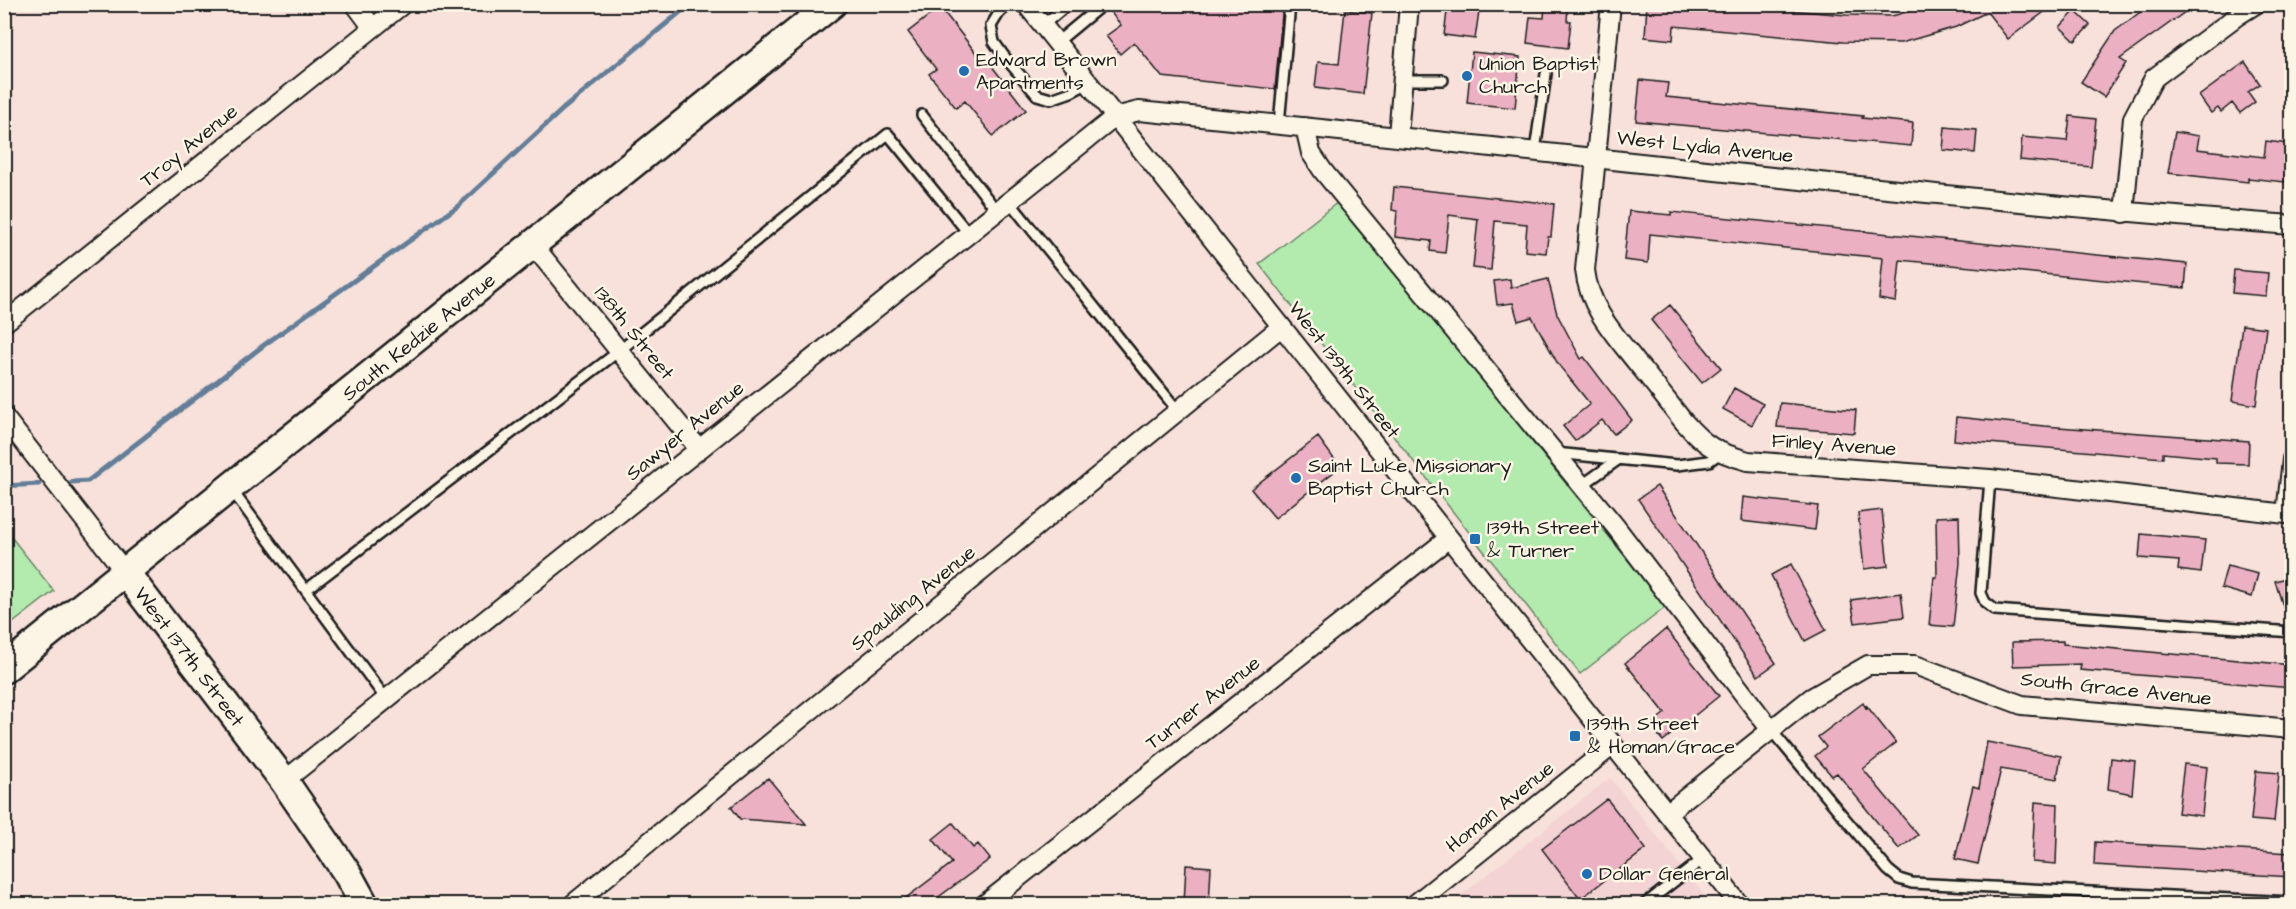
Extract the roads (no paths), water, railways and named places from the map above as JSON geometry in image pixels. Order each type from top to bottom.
[{"type":"main road","name":"South Kedzie Avenue","points":[[4,669],[832,4]]},
{"type":"main road","name":"West 137th Street","points":[[125,572],[284,781],[347,873],[364,904]]},
{"type":"street","points":[[355,4],[373,28]]},
{"type":"street","name":"Troy Avenue","points":[[4,323],[403,4]]},
{"type":"street","name":"West 139th Street","points":[[1026,4],[1739,904]]},
{"type":"street","points":[[1398,136],[1409,4]]},
{"type":"street","name":"Finley Avenue","points":[[1611,4],[1585,270],[1590,296],[1604,321],[1684,422],[1694,433],[1720,453],[1748,461],[1990,479],[2286,514],[2292,459]]},
{"type":"street","points":[[2124,213],[2133,118],[2154,78],[2256,4]]},
{"type":"street","name":"West Lydia Avenue","points":[[1115,117],[1139,111],[1398,136],[2124,213],[2292,225]]},
{"type":"street","name":"Sawyer Avenue","points":[[284,781],[1115,117]]},
{"type":"street","points":[[1305,127],[1311,153],[1323,171],[1622,535],[1771,730]]},
{"type":"street","name":"138th Street","points":[[533,245],[699,449]]},
{"type":"street","name":"Spaulding Avenue","points":[[573,904],[1281,327]]},
{"type":"street","name":"West 137th Street","points":[[4,417],[125,572]]},
{"type":"street","name":"Turner Avenue","points":[[985,904],[1449,538]]},
{"type":"street","name":"South Grace Avenue","points":[[1667,813],[1811,698],[1868,665],[1915,665],[2022,705],[2292,729]]},
{"type":"street","name":"Homan Avenue","points":[[1415,904],[1613,745]]},
{"type":"lane","points":[[1009,4],[999,13],[991,26],[994,42],[1037,95],[1051,99],[1088,83]]},
{"type":"lane","points":[[1042,26],[1068,4]]},
{"type":"lane","points":[[1056,43],[1103,4]]},
{"type":"lane","points":[[1279,124],[1290,4]]},
{"type":"lane","points":[[1535,151],[1546,74]]},
{"type":"lane","points":[[1403,80],[1443,80]]},
{"type":"lane","points":[[922,115],[1178,411]]},
{"type":"lane","points":[[306,590],[619,351],[888,134],[969,234]]},
{"type":"lane","points":[[1554,453],[1695,464],[1709,461],[1720,453]]},
{"type":"lane","points":[[1581,486],[1619,459]]},
{"type":"lane","points":[[1990,479],[1980,593],[1985,602],[1995,610],[2292,632]]},
{"type":"lane","points":[[230,488],[386,699]]},
{"type":"lane","points":[[1771,730],[1888,870],[1899,879],[1912,883],[2292,902]]},
{"type":"lane","points":[[1645,904],[1703,859]]},
{"type":"waterway","points":[[72,482],[88,481],[264,345],[458,206],[563,109],[690,4]]},
{"type":"waterway","points":[[4,486],[39,484]]},
{"type":"place","name":"Edward Brown Apartments","points":[[964,71]]},
{"type":"place","name":"Union Baptist Church","points":[[1467,76]]},
{"type":"place","name":"Saint Luke Missionary Baptist Church","points":[[1296,478]]},
{"type":"place","name":"139th Street & Turner","points":[[1475,539]]},
{"type":"place","name":"139th Street & Homan/Grace","points":[[1575,736]]},
{"type":"place","name":"Dollar General","points":[[1587,874]]}]
